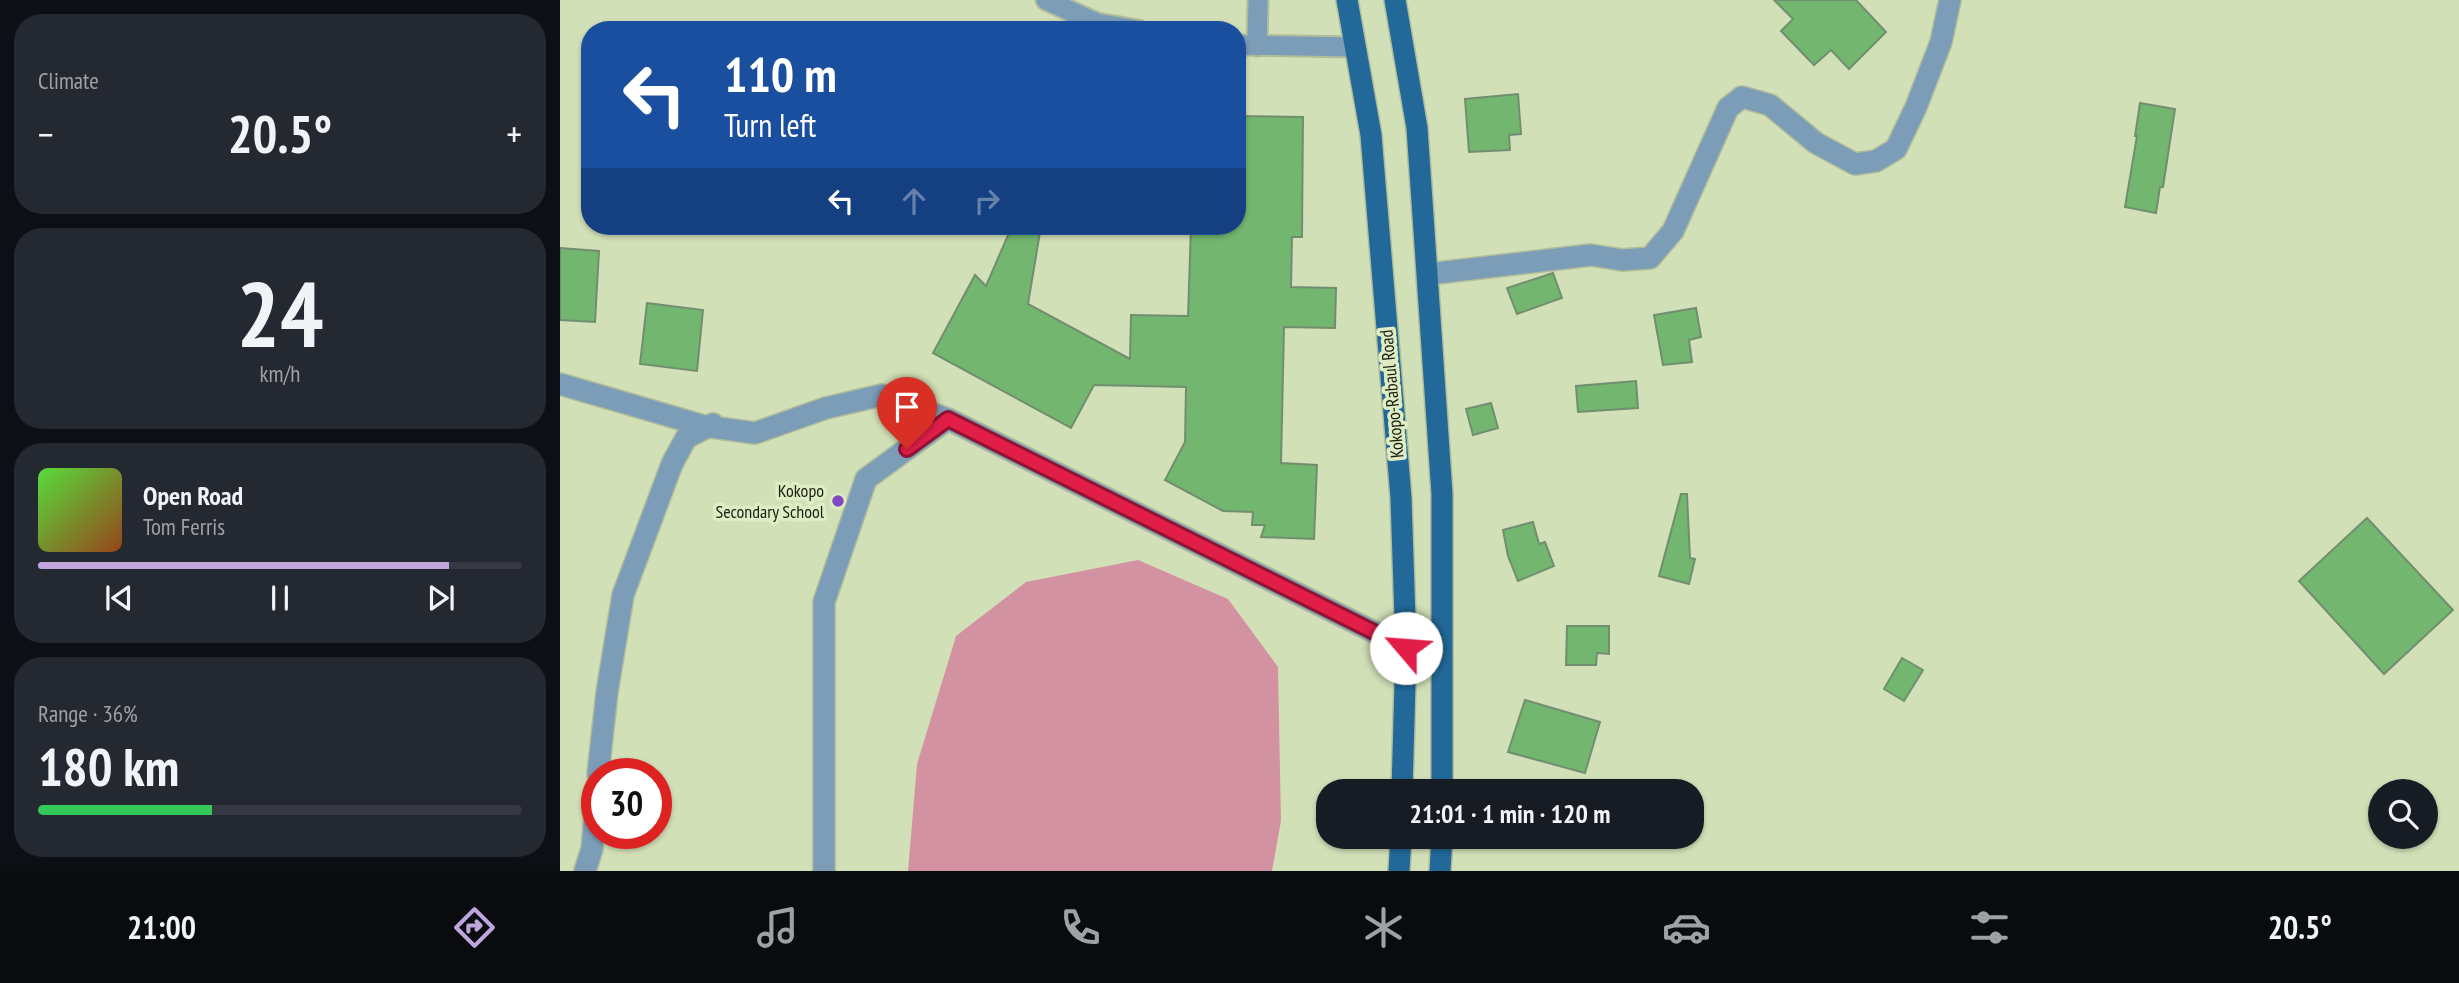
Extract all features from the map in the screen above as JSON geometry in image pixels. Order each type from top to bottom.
[{"type":"main road","name":"Kokopo-Rabaul Road","points":[[1347,0],[1371,135],[1401,498],[1406,648],[1402,779]]},
{"type":"main road","points":[[1395,0],[1418,128],[1443,494],[1442,779]]},
{"type":"main road","points":[[1399,871],[1400,849]]},
{"type":"main road","points":[[1440,871],[1441,849]]},
{"type":"street","points":[[1428,274],[1591,255],[1622,260],[1650,258],[1673,231],[1728,108],[1742,97],[1770,105],[1816,143],[1855,164],[1876,161],[1896,149],[1916,107],[1941,42],[1950,0]]},
{"type":"street","points":[[560,384],[704,426],[755,433],[826,408],[882,395],[948,419],[1406,648]]},
{"type":"street","points":[[824,871],[824,602],[866,479],[948,419]]},
{"type":"street","points":[[600,758],[623,594],[672,464],[686,438],[704,426]]},
{"type":"street","points":[[585,871],[592,849]]},
{"type":"lane","points":[[1046,0],[1093,21]]},
{"type":"lane","points":[[1258,0],[1247,46],[1355,47]]},
{"type":"shaded area","points":[[1138,560],[1228,599],[1278,667],[1281,821],[1272,871],[908,871],[917,764],[956,636],[1026,582]]},
{"type":"building","points":[[1774,0],[1856,0],[1886,32],[1849,69],[1831,50],[1814,65],[1781,31],[1793,19]]},
{"type":"building","points":[[1518,94],[1521,134],[1509,135],[1510,150],[1469,152],[1465,99]]},
{"type":"building","points":[[2140,103],[2175,109],[2163,187],[2160,187],[2156,213],[2125,207]]},
{"type":"building","points":[[1246,116],[1303,117],[1302,237],[1292,237],[1291,287],[1336,288],[1335,328],[1284,327],[1281,463],[1317,465],[1314,539],[1261,537],[1265,525],[1252,525],[1253,512],[1223,511],[1165,480],[1185,442],[1186,387],[1094,385],[1071,428],[933,353],[975,275],[986,286],[1008,235],[1040,235],[1028,304],[1130,359],[1131,315],[1188,316],[1191,235],[1246,235]]},
{"type":"building","points":[[560,248],[599,251],[595,322],[560,320]]},
{"type":"building","points":[[1553,273],[1562,298],[1517,314],[1507,288]]},
{"type":"building","points":[[647,303],[703,310],[697,371],[640,364]]},
{"type":"building","points":[[1696,308],[1701,337],[1689,340],[1692,362],[1663,365],[1654,315]]},
{"type":"building","points":[[1636,381],[1638,408],[1578,412],[1576,386]]},
{"type":"building","points":[[1491,403],[1498,428],[1473,435],[1466,409]]},
{"type":"building","points":[[1681,494],[1687,494],[1690,558],[1695,559],[1689,584],[1659,576]]},
{"type":"building","points":[[2367,518],[2453,610],[2384,674],[2299,581]]},
{"type":"building","points":[[1533,522],[1539,544],[1545,542],[1554,566],[1518,581],[1508,556],[1503,530]]},
{"type":"building","points":[[1567,626],[1609,626],[1609,654],[1597,653],[1596,665],[1566,665]]},
{"type":"building","points":[[1902,658],[1923,670],[1904,701],[1884,689]]},
{"type":"building","points":[[1525,700],[1600,722],[1585,773],[1508,752]]},
{"type":"place","name":"Kokopo Secondary School","points":[[838,501]]},
{"type":"route","points":[[907,449],[948,419],[1406,648]]}]
